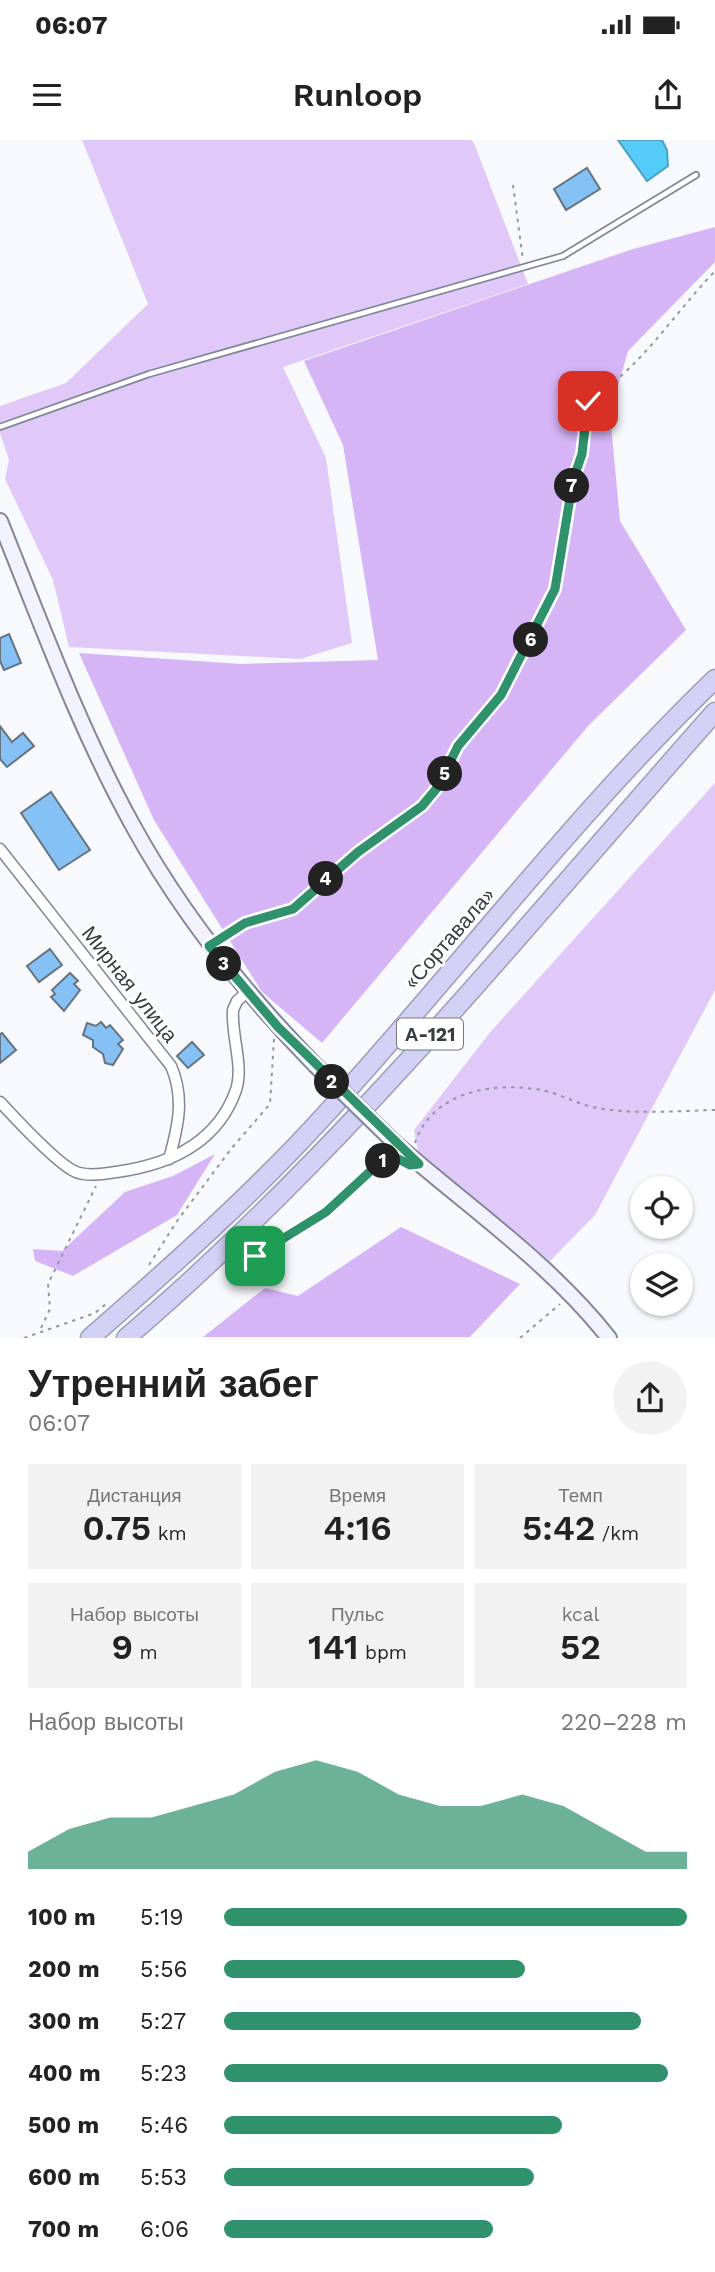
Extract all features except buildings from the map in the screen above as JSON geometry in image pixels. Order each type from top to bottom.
[{"type":"highway","name":"«Сортавала»","points":[[90,1338],[182,1258],[323,1117],[600,800],[715,679]]},
{"type":"highway","name":"А-121","points":[[126,1338],[196,1278],[341,1135],[715,712]]},
{"type":"street","points":[[0,522],[55,657],[132,824],[209,946],[272,1020],[392,1149],[411,1157],[572,1294],[609,1338]]},
{"type":"street","name":"Мирная улица","points":[[0,849],[172,1066],[180,1084],[181,1107],[169,1159]]},
{"type":"street","points":[[0,1102],[18,1122],[75,1172],[102,1174],[146,1168],[185,1154],[220,1120],[237,1088],[233,1010],[237,1001],[247,992]]},
{"type":"lane","points":[[0,427],[149,374],[562,256],[696,175]]},
{"type":"path","points":[[513,185],[524,268]]},
{"type":"path","points":[[209,946],[245,923],[293,909],[358,852],[422,806],[437,788],[458,746],[508,683],[555,589],[573,480],[582,454],[588,401],[615,384],[642,358],[715,271]]},
{"type":"path","points":[[144,1274],[200,1190],[270,1104],[272,1020]]},
{"type":"path","points":[[411,1157],[419,1132],[451,1098],[462,1093],[520,1087],[547,1091],[591,1107],[715,1110]]},
{"type":"path","points":[[255,1256],[326,1212],[392,1149]]},
{"type":"path","points":[[41,1329],[50,1309],[48,1284],[102,1174]]},
{"type":"path","points":[[520,1338],[572,1294]]},
{"type":"path","points":[[24,1338],[41,1329],[95,1313],[114,1297]]},
{"type":"shaded area","points":[[82,140],[471,140],[474,143],[528,284],[283,367],[326,458],[352,643],[300,659],[69,647],[53,580],[5,479],[9,460],[0,433],[0,406],[66,383],[148,304]]},
{"type":"shaded area","points":[[715,227],[715,262],[628,351],[610,414],[620,521],[686,630],[588,726],[322,1043],[262,992],[154,820],[79,653],[241,664],[378,660],[343,445],[304,361],[633,249]]},
{"type":"shaded area","points":[[715,783],[715,990],[595,1215],[550,1261],[418,1151],[414,1130],[492,1030]]},
{"type":"shaded area","points":[[215,1154],[177,1215],[73,1276],[35,1261],[33,1249],[62,1251],[125,1192],[173,1176]]},
{"type":"shaded area","points":[[401,1227],[520,1284],[470,1337],[203,1337],[265,1288],[298,1296]]},
{"type":"water","points":[[618,140],[662,140],[667,150],[668,166],[647,181]]},
{"type":"route","points":[[255,1256],[326,1212],[367,1178],[389,1154],[410,1165],[419,1164],[278,1027],[209,946],[245,923],[293,909],[358,852],[407,819],[437,788],[458,746],[501,695],[555,589],[573,480],[582,454],[588,401]]}]
